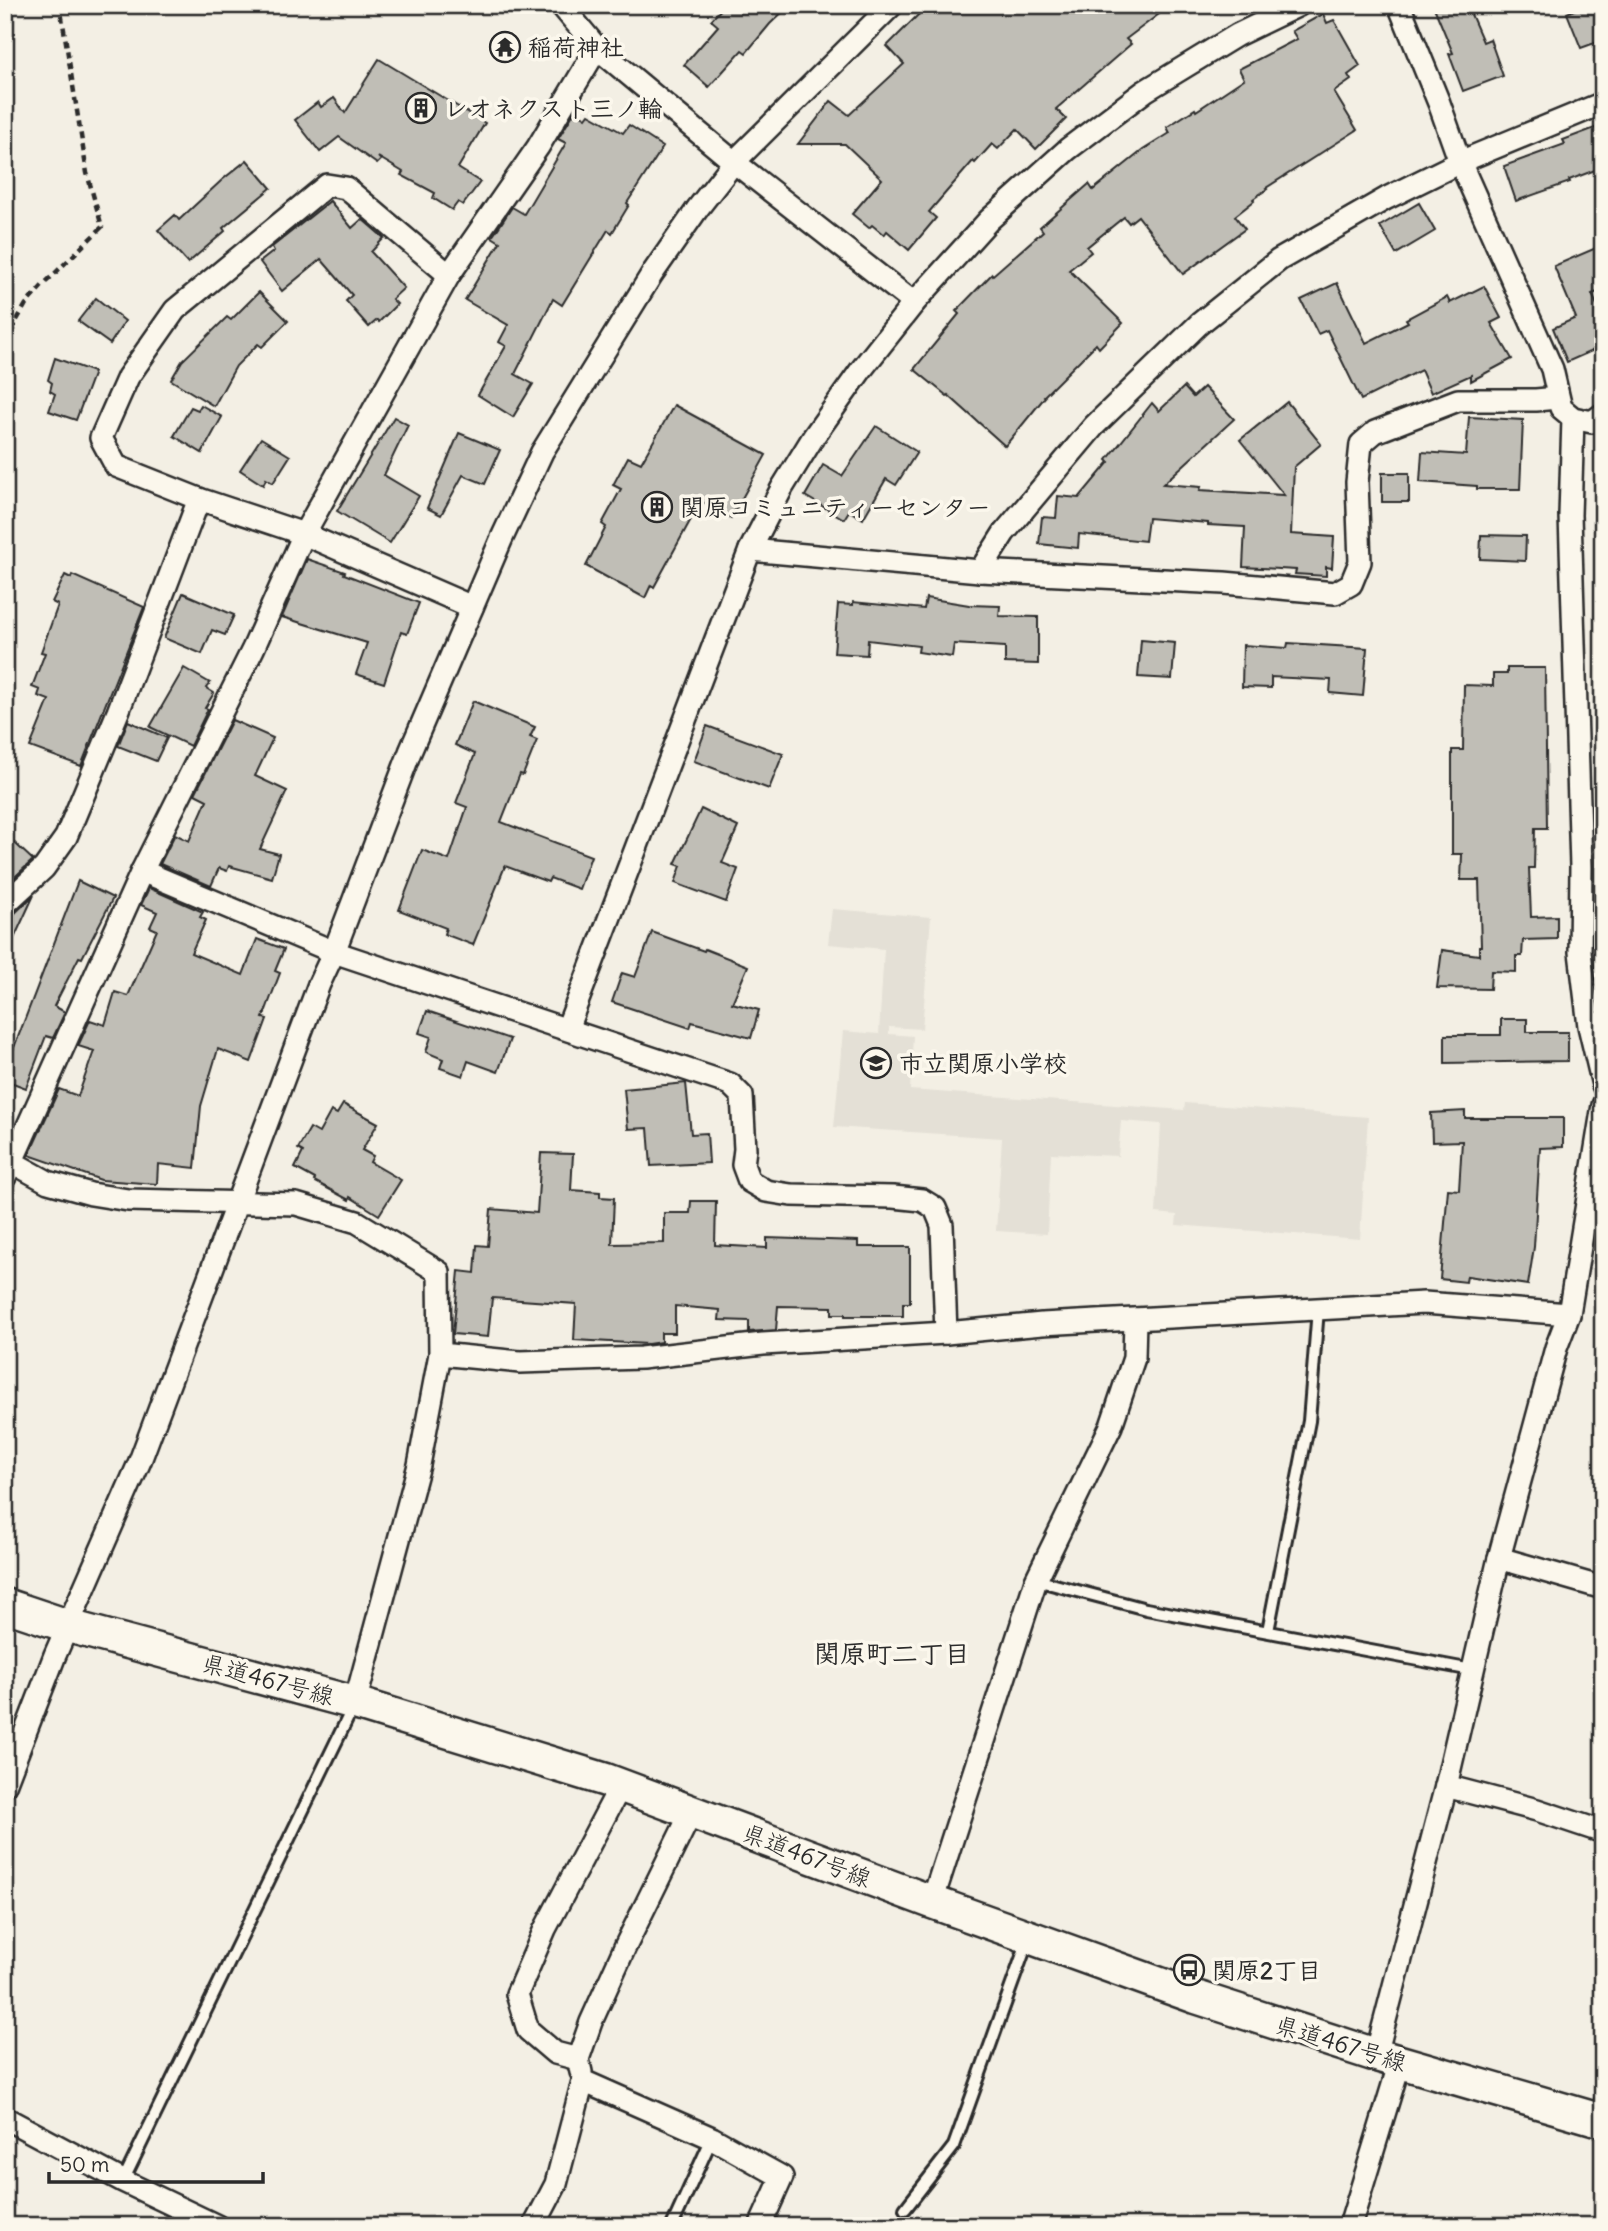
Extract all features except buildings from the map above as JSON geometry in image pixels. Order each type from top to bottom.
[{"type":"main road","name":"県道467号線","points":[[5,1605],[68,1626],[355,1703],[621,1785],[932,1902],[1196,1997],[1388,2058],[1600,2111]]},
{"type":"street","points":[[561,5],[597,47],[734,162],[914,303]]},
{"type":"street","points":[[5,1785],[68,1626],[140,1461],[319,984],[334,952],[410,752],[542,452],[652,274],[734,162],[892,5]]},
{"type":"street","points":[[567,1029],[750,550],[782,488],[814,436],[861,370],[914,303],[989,220],[1068,149],[1145,91],[1237,35],[1299,5]]},
{"type":"street","points":[[1399,5],[1460,162],[1552,369],[1561,408],[1573,418],[1592,422],[1603,414]]},
{"type":"street","points":[[355,1703],[419,1465],[440,1354],[439,1272],[357,1223],[296,1204],[128,1200],[48,1182],[8,1169],[142,871],[253,649],[304,534],[449,275],[538,147],[597,47]]},
{"type":"street","points":[[980,571],[1004,533],[1094,426],[1199,324],[1279,260],[1387,198],[1460,162],[1603,103]]},
{"type":"street","points":[[449,275],[346,188],[327,185],[175,310],[128,377],[101,438],[116,466],[199,499],[304,534],[472,607]]},
{"type":"street","points":[[750,550],[980,571],[1224,583],[1335,593],[1351,584],[1360,562],[1357,482],[1361,444],[1375,432],[1458,400],[1558,398]]},
{"type":"street","points":[[1573,418],[1570,515],[1581,867],[1580,952],[1589,1026],[1603,1085]]},
{"type":"street","points":[[5,904],[44,868],[66,837],[118,712],[199,499]]},
{"type":"street","points":[[142,871],[334,952],[730,1084],[742,1096],[743,1165],[749,1181],[766,1191],[791,1195],[893,1197],[922,1200],[935,1208],[942,1225],[946,1334]]},
{"type":"street","points":[[1350,2226],[1472,1670],[1499,1558],[1556,1348],[1569,1314],[1603,1105]]},
{"type":"street","points":[[440,1354],[520,1362],[641,1358],[763,1344],[946,1334],[1042,1324],[1424,1303],[1569,1314]]},
{"type":"street","points":[[932,1902],[1036,1580],[1111,1426],[1134,1359],[1135,1319]]},
{"type":"street","points":[[1499,1558],[1603,1588]]},
{"type":"street","points":[[578,2059],[555,2053],[528,2030],[517,1994],[545,1929],[621,1785]]},
{"type":"street","points":[[1446,1786],[1537,1810],[1603,1832]]},
{"type":"street","points":[[534,2226],[556,2183],[583,2081],[578,2059],[591,2022],[692,1811]]},
{"type":"street","points":[[583,2081],[712,2138],[782,2177],[760,2226]]},
{"type":"street","points":[[5,2118],[123,2181],[217,2226]]},
{"type":"lane","points":[[1268,1630],[1309,1421],[1318,1309]]},
{"type":"lane","points":[[1036,1580],[1146,1609],[1472,1670]]},
{"type":"lane","points":[[123,2181],[355,1703]]},
{"type":"lane","points":[[905,2209],[954,2146],[1029,1937]]},
{"type":"lane","points":[[672,2226],[712,2138]]},
{"type":"path","points":[[5,341],[26,304],[102,228],[87,173],[60,5]]},
{"type":"shaded area","name":"市立関原小学校","points":[[832,909],[931,917],[922,1029],[889,1027],[889,1034],[913,1036],[910,1090],[1184,1110],[1185,1103],[1368,1117],[1360,1239],[1176,1225],[1177,1215],[1156,1213],[1161,1124],[1121,1121],[1118,1156],[1051,1153],[1047,1234],[996,1231],[1002,1138],[834,1127],[843,1031],[879,1034],[884,949],[828,944]]},
{"type":"place","name":"稲荷神社","points":[[505,47]]},
{"type":"place","name":"レオネクスト三ノ輪","points":[[421,108]]},
{"type":"place","name":"関原コミュニティーセンター","points":[[657,507]]},
{"type":"place","name":"市立関原小学校","points":[[876,1063]]},
{"type":"place","name":"関原2丁目","points":[[1189,1970]]},
{"type":"district","name":"関原町二丁目","points":[[892,1653]]}]
